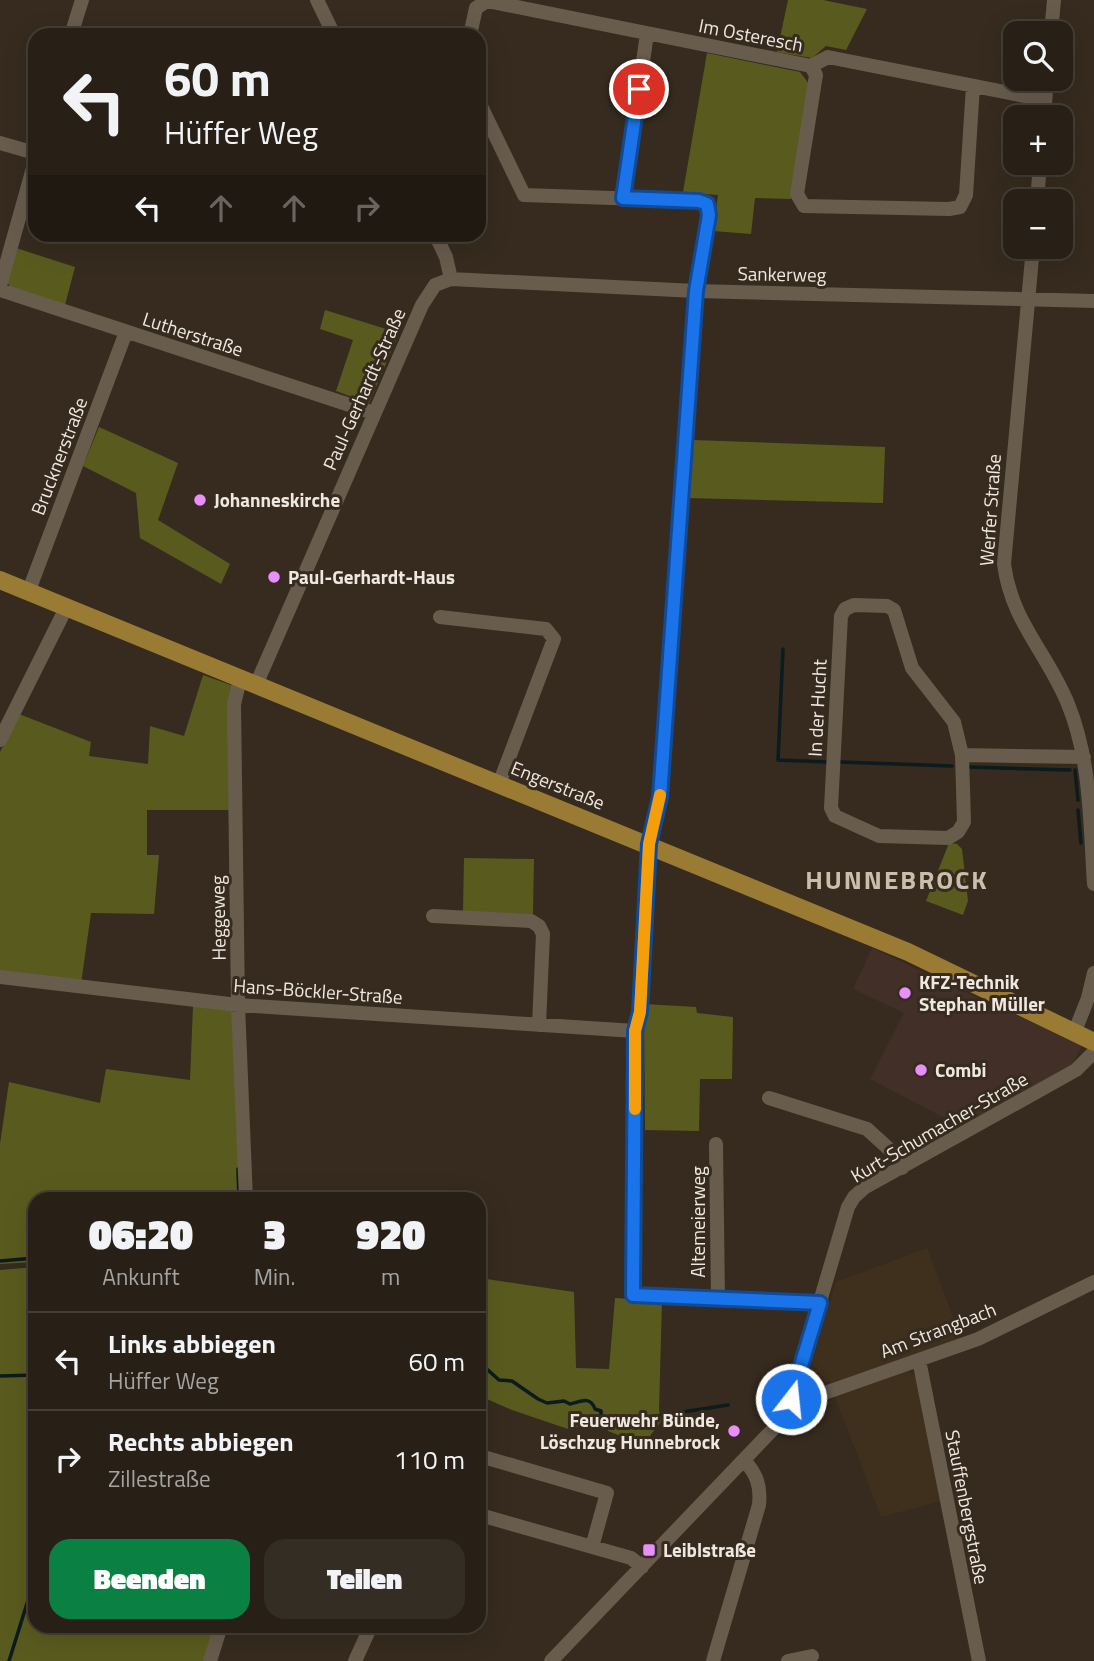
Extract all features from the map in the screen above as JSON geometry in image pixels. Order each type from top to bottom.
[{"type":"main road","name":"Engerstraße","points":[[0,580],[908,951],[1094,1042]]},
{"type":"street","points":[[73,28],[82,0]]},
{"type":"street","points":[[317,0],[331,28]]},
{"type":"street","points":[[1052,21],[1054,0]]},
{"type":"street","name":"Im Osteresch","points":[[472,28],[476,8],[487,1],[811,66],[828,57],[1045,100]]},
{"type":"street","points":[[623,198],[648,34]]},
{"type":"street","points":[[811,66],[816,75],[797,194],[804,206],[960,207],[966,195],[973,86]]},
{"type":"street","points":[[1045,105],[1046,91]]},
{"type":"street","points":[[486,116],[524,195],[699,201],[707,204],[709,215],[696,291],[660,797],[649,844],[640,1012],[635,1031],[633,1295],[820,1303]]},
{"type":"street","points":[[0,143],[28,151]]},
{"type":"street","points":[[0,288],[28,186]]},
{"type":"street","points":[[439,242],[446,257],[451,279]]},
{"type":"street","name":"Werfer Straße","points":[[1032,259],[1004,564],[1013,605],[1068,703],[1084,757],[1094,884]]},
{"type":"street","name":"Sankerweg","points":[[451,279],[696,291],[1094,301]]},
{"type":"street","name":"Paul-Gerhardt-Straße","points":[[248,682],[422,306],[435,285],[451,279]]},
{"type":"street","name":"Lutherstraße","points":[[0,288],[374,413]]},
{"type":"street","name":"Brucknerstraße","points":[[28,593],[126,332]]},
{"type":"street","name":"In der Hucht","points":[[854,605],[887,606],[894,610],[912,668],[954,722],[962,755],[964,822],[958,832],[948,838],[879,836],[835,817],[831,808],[841,616],[845,609],[854,605]]},
{"type":"street","points":[[0,740],[66,608]]},
{"type":"street","points":[[440,617],[546,629],[554,639],[499,784]]},
{"type":"street","name":"Heggeweg","points":[[246,1192],[238,1005],[234,704],[248,682]]},
{"type":"street","points":[[962,755],[1084,757]]},
{"type":"street","points":[[433,916],[531,922],[539,926],[542,934],[539,1025]]},
{"type":"street","points":[[1075,1031],[1094,973]]},
{"type":"street","name":"Hans-Böckler-Straße","points":[[0,977],[238,1005],[635,1031]]},
{"type":"street","name":"Kurt-Schumacher-Straße","points":[[551,1661],[779,1423],[791,1399],[848,1207],[854,1196],[1076,1070],[1094,1052]]},
{"type":"street","points":[[769,1098],[867,1129],[900,1159],[902,1168]]},
{"type":"street","name":"Altemeierweg","points":[[716,1144],[718,1299]]},
{"type":"street","name":"Am Strangbach","points":[[791,1399],[802,1401],[978,1339],[1094,1282]]},
{"type":"street","name":"Stauffenbergstraße","points":[[919,1360],[979,1661]]},
{"type":"street","points":[[486,1458],[607,1493],[592,1547]]},
{"type":"street","points":[[713,1661],[759,1505],[761,1491],[758,1478],[745,1461]]},
{"type":"street","points":[[486,1517],[631,1558],[642,1567]]},
{"type":"street","points":[[210,1661],[218,1633]]},
{"type":"street","points":[[355,1661],[368,1633]]},
{"type":"street","points":[[788,1661],[812,1656]]},
{"type":"shaded area","points":[[788,0],[823,0],[867,9],[846,50],[826,46],[812,58],[777,52]]},
{"type":"shaded area","points":[[707,53],[800,72],[809,84],[791,199],[755,198],[751,234],[713,231],[718,195],[683,192]]},
{"type":"shaded area","points":[[16,248],[75,267],[65,305],[10,287],[7,282]]},
{"type":"shaded area","points":[[325,310],[399,333],[369,403],[336,391],[353,340],[320,329]]},
{"type":"shaded area","points":[[99,427],[178,463],[158,520],[230,564],[221,584],[140,538],[136,493],[83,466]]},
{"type":"shaded area","points":[[693,440],[885,447],[883,503],[687,498]]},
{"type":"shaded area","points":[[203,675],[231,685],[233,810],[147,810],[147,855],[159,855],[154,914],[91,913],[81,984],[0,972],[0,752],[19,714],[91,742],[89,756],[148,764],[150,726],[184,736]]},
{"type":"shaded area","points":[[949,843],[957,844],[962,849],[968,901],[963,915],[926,901]]},
{"type":"shaded area","points":[[464,858],[534,859],[533,914],[463,913]]},
{"type":"shaded area","points":[[872,948],[1082,1046],[1071,1066],[960,1126],[870,1079],[904,1013],[853,989]]},
{"type":"shaded area","points":[[644,1004],[696,1007],[697,1013],[733,1017],[732,1079],[700,1079],[699,1131],[645,1130]]},
{"type":"shaded area","points":[[193,1006],[233,1010],[243,1192],[28,1192],[28,1262],[0,1264],[0,1144],[9,1082],[100,1103],[106,1069],[190,1080]]},
{"type":"shaded area","points":[[927,1248],[961,1338],[908,1357],[909,1371],[918,1378],[942,1501],[881,1517],[829,1381],[810,1388],[805,1385],[836,1282]]},
{"type":"shaded area","points":[[28,1268],[28,1633],[215,1633],[207,1661],[0,1661],[0,1270]]},
{"type":"shaded area","points":[[486,1279],[574,1292],[576,1368],[609,1369],[615,1298],[662,1301],[659,1411],[662,1420],[643,1445],[608,1431],[608,1421],[568,1429],[486,1399]]},
{"type":"waterway","points":[[783,649],[778,760],[828,762]]},
{"type":"waterway","points":[[841,762],[952,766]]},
{"type":"waterway","points":[[968,767],[1070,770]]},
{"type":"waterway","points":[[1075,770],[1078,800]]},
{"type":"waterway","points":[[1078,810],[1081,843]]},
{"type":"waterway","points":[[238,1169],[239,1192]]},
{"type":"waterway","points":[[0,1261],[28,1259]]},
{"type":"waterway","points":[[486,1368],[499,1380],[512,1381],[547,1403],[564,1401],[570,1404],[588,1401],[601,1411],[605,1424],[728,1405]]},
{"type":"waterway","points":[[0,1376],[28,1375]]},
{"type":"waterway","points":[[9,1661],[28,1600]]},
{"type":"slow traffic","points":[[635,1109],[635,1031],[640,1012],[650,865],[649,844],[660,795]]},
{"type":"place","name":"Johanneskirche","points":[[200,500]]},
{"type":"place","name":"Paul-Gerhardt-Haus","points":[[274,577]]},
{"type":"place","name":"KFZ-Technik Stephan Müller","points":[[905,993]]},
{"type":"place","name":"Combi","points":[[921,1070]]},
{"type":"place","name":"Feuerwehr Bünde, Löschzug Hunnebrock","points":[[734,1431]]},
{"type":"place","name":"Leiblstraße","points":[[649,1550]]},
{"type":"district","name":"HUNNEBROCK","points":[[897,880]]},
{"type":"route","points":[[639,89],[623,198],[699,201],[707,204],[709,215],[696,291],[660,797],[649,844],[650,865],[640,1012],[635,1031],[633,1295],[820,1303],[791,1399]]}]
